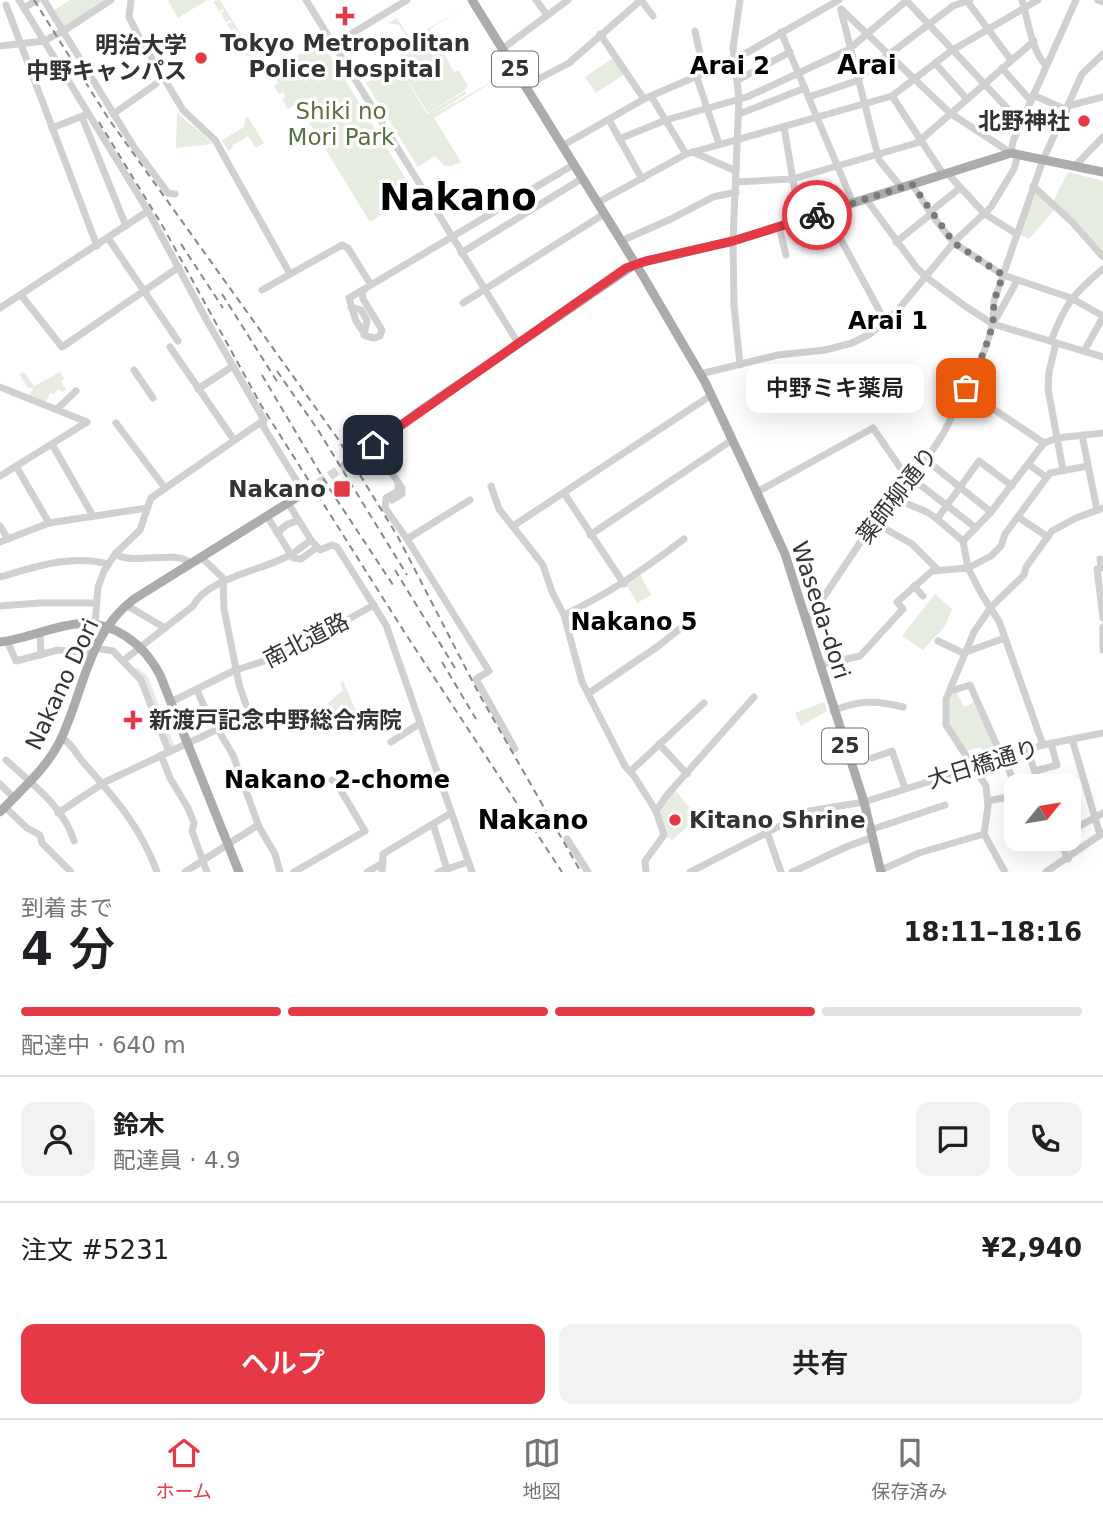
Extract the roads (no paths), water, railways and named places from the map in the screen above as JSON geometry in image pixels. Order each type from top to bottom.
[{"type":"main road","name":"25","points":[[472,0],[700,374]]},
{"type":"main road","points":[[355,459],[635,264],[733,241],[945,173],[1014,154],[1103,172]]},
{"type":"main road","name":"Waseda-dori","points":[[700,374],[785,554],[864,802],[881,871]]},
{"type":"main road","name":"Nakano Dori","points":[[3,809],[48,761],[61,738],[94,650],[107,627],[126,605],[305,492]]},
{"type":"main road","points":[[3,641],[73,624],[95,624],[126,635],[141,647],[157,668],[239,872]]},
{"type":"street","points":[[19,0],[86,115],[148,211],[206,321],[264,420],[263,426],[305,492]]},
{"type":"street","points":[[24,8],[37,0]]},
{"type":"street","points":[[44,0],[141,157],[168,193],[175,194]]},
{"type":"street","points":[[0,46],[44,41],[111,0]]},
{"type":"street","points":[[131,0],[129,18],[138,37],[183,110],[215,140],[290,274]]},
{"type":"street","points":[[306,0],[518,343]]},
{"type":"street","points":[[333,45],[407,0]]},
{"type":"street","points":[[536,0],[547,15]]},
{"type":"street","points":[[502,49],[568,0]]},
{"type":"street","points":[[525,86],[569,63],[641,0],[653,16]]},
{"type":"street","points":[[740,0],[734,60],[738,80],[739,139],[733,241],[733,305],[740,365]]},
{"type":"street","points":[[619,139],[666,120],[747,97],[798,73],[852,46],[906,0],[1021,123]]},
{"type":"street","points":[[597,203],[690,153],[892,96],[951,51],[1023,4],[1038,0]]},
{"type":"street","points":[[700,374],[778,355],[852,343],[870,334],[898,310],[954,243],[985,214],[1006,185],[1014,169],[1013,141],[1076,0]]},
{"type":"street","points":[[1098,0],[1103,2]]},
{"type":"street","points":[[809,97],[859,79],[953,6],[968,1],[1011,60]]},
{"type":"street","points":[[836,3],[950,113],[1014,154]]},
{"type":"street","points":[[562,146],[648,98],[734,60],[836,3]]},
{"type":"street","points":[[836,3],[852,46],[879,160],[901,187]]},
{"type":"street","points":[[1023,4],[1034,41],[1042,62],[1046,65]]},
{"type":"street","points":[[6,5],[97,246]]},
{"type":"street","points":[[695,31],[707,109],[719,145]]},
{"type":"street","points":[[781,32],[853,203]]},
{"type":"street","points":[[600,34],[690,153],[736,171]]},
{"type":"street","points":[[736,182],[792,179],[917,143],[1034,41]]},
{"type":"street","points":[[738,80],[790,52]]},
{"type":"street","points":[[993,324],[994,301],[1043,160],[1082,74],[1103,54]]},
{"type":"street","points":[[935,63],[966,98]]},
{"type":"street","points":[[1002,68],[1032,98],[1067,108],[1103,97]]},
{"type":"street","points":[[113,114],[156,84]]},
{"type":"street","points":[[739,114],[805,88]]},
{"type":"street","points":[[892,96],[945,173],[985,214],[1017,234]]},
{"type":"street","points":[[52,128],[86,115]]},
{"type":"street","points":[[86,115],[126,226]]},
{"type":"street","points":[[608,120],[642,179]]},
{"type":"street","points":[[784,127],[800,221]]},
{"type":"street","points":[[1075,166],[1103,137]]},
{"type":"street","points":[[368,287],[362,296],[382,333],[374,338],[364,335],[356,321],[349,298],[573,164]]},
{"type":"street","points":[[461,253],[583,180]]},
{"type":"street","points":[[912,184],[954,243],[1003,275],[1101,313],[1084,351]]},
{"type":"street","points":[[1033,186],[1073,223],[1103,257]]},
{"type":"street","points":[[896,242],[960,188]]},
{"type":"street","points":[[621,241],[713,197],[736,192]]},
{"type":"street","points":[[866,199],[902,251],[926,277],[993,324],[1103,357]]},
{"type":"street","points":[[0,308],[148,211]]},
{"type":"street","points":[[826,212],[885,321]]},
{"type":"street","points":[[463,303],[604,214]]},
{"type":"street","points":[[779,227],[786,255]]},
{"type":"street","points":[[108,238],[178,341]]},
{"type":"street","points":[[261,290],[344,245],[368,287]]},
{"type":"street","points":[[21,295],[62,347],[179,267]]},
{"type":"street","points":[[1063,470],[1048,388],[1054,342],[1070,299],[1103,270]]},
{"type":"street","points":[[993,324],[1017,281]]},
{"type":"street","name":"薬師柳通り","points":[[806,620],[891,497],[926,460],[943,434],[984,352],[993,324]]},
{"type":"street","points":[[170,347],[234,440]]},
{"type":"street","points":[[198,389],[233,366]]},
{"type":"street","points":[[134,370],[153,398]]},
{"type":"street","points":[[0,387],[88,422],[0,476]]},
{"type":"street","points":[[965,390],[1044,443]]},
{"type":"street","points":[[57,409],[75,391]]},
{"type":"street","points":[[513,526],[707,398],[710,393]]},
{"type":"street","points":[[95,624],[99,587],[108,564],[140,530],[151,498],[264,420]]},
{"type":"street","points":[[116,424],[165,488]]},
{"type":"street","points":[[757,492],[873,428],[909,478],[976,528]]},
{"type":"street","points":[[963,541],[991,512],[1044,443],[1057,438],[1103,433]]},
{"type":"street","points":[[1005,872],[984,834],[988,802],[986,786],[946,725],[945,712],[963,653],[991,607],[1024,575],[1026,567],[1055,528],[1100,509],[1094,495],[1082,435]]},
{"type":"street","points":[[590,535],[732,440]]},
{"type":"street","points":[[52,444],[93,516]]},
{"type":"street","points":[[373,445],[398,484],[398,491],[385,500],[384,506],[492,669],[476,679],[515,748]]},
{"type":"street","points":[[926,460],[991,512]]},
{"type":"street","points":[[937,519],[979,461],[1012,486]]},
{"type":"street","points":[[1028,464],[1046,477]]},
{"type":"street","points":[[16,466],[49,523]]},
{"type":"street","points":[[820,665],[860,656],[903,609],[897,602],[932,571],[968,568],[991,556],[1050,473],[1088,466]]},
{"type":"street","points":[[491,486],[497,506],[542,565],[552,593],[564,615],[582,682],[625,766],[656,811],[664,835],[645,860],[646,872]]},
{"type":"street","points":[[564,493],[624,584]]},
{"type":"street","points":[[1094,495],[1103,493]]},
{"type":"street","points":[[891,497],[927,512],[963,541],[968,568],[999,621],[1057,765],[1035,771]]},
{"type":"street","points":[[407,539],[470,500]]},
{"type":"street","points":[[288,503],[316,548],[320,550],[332,545],[337,547],[374,605],[391,638],[472,872]]},
{"type":"street","points":[[0,526],[4,540],[49,523],[147,508]]},
{"type":"street","points":[[267,516],[293,558],[301,559],[316,548]]},
{"type":"street","points":[[1018,517],[1048,537]]},
{"type":"street","points":[[278,534],[281,528],[299,521]]},
{"type":"street","points":[[873,522],[912,544],[938,570]]},
{"type":"street","points":[[564,615],[624,584],[684,539]]},
{"type":"street","points":[[124,660],[193,606],[200,596],[224,581],[290,554],[311,540]]},
{"type":"street","points":[[115,554],[122,558],[183,558],[190,564]]},
{"type":"street","points":[[201,557],[224,581],[224,609],[239,684],[246,705]]},
{"type":"street","points":[[1100,559],[1101,568],[1097,569],[1102,585],[1103,618]]},
{"type":"street","points":[[0,577],[58,561],[99,561],[108,564]]},
{"type":"street","points":[[914,586],[923,596]]},
{"type":"street","points":[[0,606],[97,603]]},
{"type":"street","points":[[126,605],[165,628]]},
{"type":"street","name":"南北道路","points":[[171,702],[237,670],[283,655],[374,605]]},
{"type":"street","points":[[589,693],[657,647],[692,619]]},
{"type":"street","points":[[1103,627],[1103,650]]},
{"type":"street","points":[[40,632],[41,655]]},
{"type":"street","points":[[938,641],[963,653],[1005,638]]},
{"type":"street","points":[[3,641],[16,662],[58,650],[113,651],[124,660],[142,682],[165,753],[170,778],[194,823],[192,831],[207,872]]},
{"type":"street","points":[[951,691],[970,685],[1010,774]]},
{"type":"street","points":[[197,690],[202,704],[233,755],[258,825],[275,855],[280,872]]},
{"type":"street","points":[[656,811],[754,697]]},
{"type":"street","points":[[833,711],[853,703],[872,701],[903,707]]},
{"type":"street","points":[[634,768],[704,703]]},
{"type":"street","points":[[391,742],[419,724]]},
{"type":"street","points":[[58,813],[102,784],[218,729]]},
{"type":"street","name":"大日橋通り","points":[[690,872],[809,811],[864,802],[971,765],[1047,744],[1103,733]]},
{"type":"street","points":[[61,738],[68,741],[127,812],[157,872]]},
{"type":"street","points":[[1046,872],[1060,868],[1102,834],[1072,739]]},
{"type":"street","points":[[659,744],[687,774]]},
{"type":"street","points":[[1027,750],[1036,774]]},
{"type":"street","points":[[872,758],[892,751],[905,788]]},
{"type":"street","points":[[6,760],[30,781],[58,813],[71,831],[74,841]]},
{"type":"street","points":[[294,872],[365,831],[332,780]]},
{"type":"street","points":[[0,784],[14,797]]},
{"type":"street","points":[[988,802],[1004,797]]},
{"type":"street","points":[[792,872],[848,844],[945,805]]},
{"type":"street","points":[[3,809],[40,835],[42,843],[71,872]]},
{"type":"street","points":[[382,872],[383,854],[451,813]]},
{"type":"street","points":[[1082,826],[1103,813]]},
{"type":"street","points":[[433,824],[447,869]]},
{"type":"street","points":[[185,872],[258,825]]},
{"type":"street","points":[[767,832],[781,872]]},
{"type":"street","points":[[881,871],[919,852],[984,834]]},
{"type":"street","points":[[567,839],[588,872]]},
{"type":"street","points":[[1065,851],[1068,859]]},
{"type":"street","points":[[367,872],[383,860]]},
{"type":"street","points":[[438,872],[468,862]]},
{"type":"tunnel","points":[[307,491],[355,459]]},
{"type":"railway","points":[[34,0],[108,118],[338,439],[398,537],[479,694],[581,872]]},
{"type":"railway","points":[[99,122],[162,225],[261,405],[405,633],[562,872]]},
{"type":"railway","points":[[181,244],[223,308]]},
{"type":"railway","points":[[222,294],[278,383]]},
{"type":"railway","points":[[277,371],[318,430],[407,575]]},
{"type":"railway","points":[[262,375],[329,488],[395,588]]},
{"type":"railway","points":[[395,570],[455,668]]},
{"type":"railway","points":[[442,662],[476,719]]},
{"type":"place","name":"Tokyo Metropolitan Police Hospital","points":[[345,16]]},
{"type":"place","name":"明治大学 中野キャンパス","points":[[201,58]]},
{"type":"place","name":"北野神社","points":[[1084,121]]},
{"type":"place","name":"中野ミキ薬局","points":[[966,388]]},
{"type":"place","name":"Nakano","points":[[342,489]]},
{"type":"place","name":"新渡戸記念中野総合病院","points":[[133,720]]},
{"type":"place","name":"Kitano Shrine","points":[[675,820]]},
{"type":"district","name":"Arai","points":[[867,65]]},
{"type":"district","name":"Arai 2","points":[[730,66]]},
{"type":"district","name":"Nakano","points":[[458,197]]},
{"type":"district","name":"Arai 1","points":[[888,321]]},
{"type":"district","name":"Nakano 5","points":[[634,622]]},
{"type":"district","name":"Nakano 2-chome","points":[[337,780]]},
{"type":"district","name":"Nakano","points":[[533,820]]},
{"type":"park label","name":"Shiki no Mori Park","points":[[341,124]]}]
